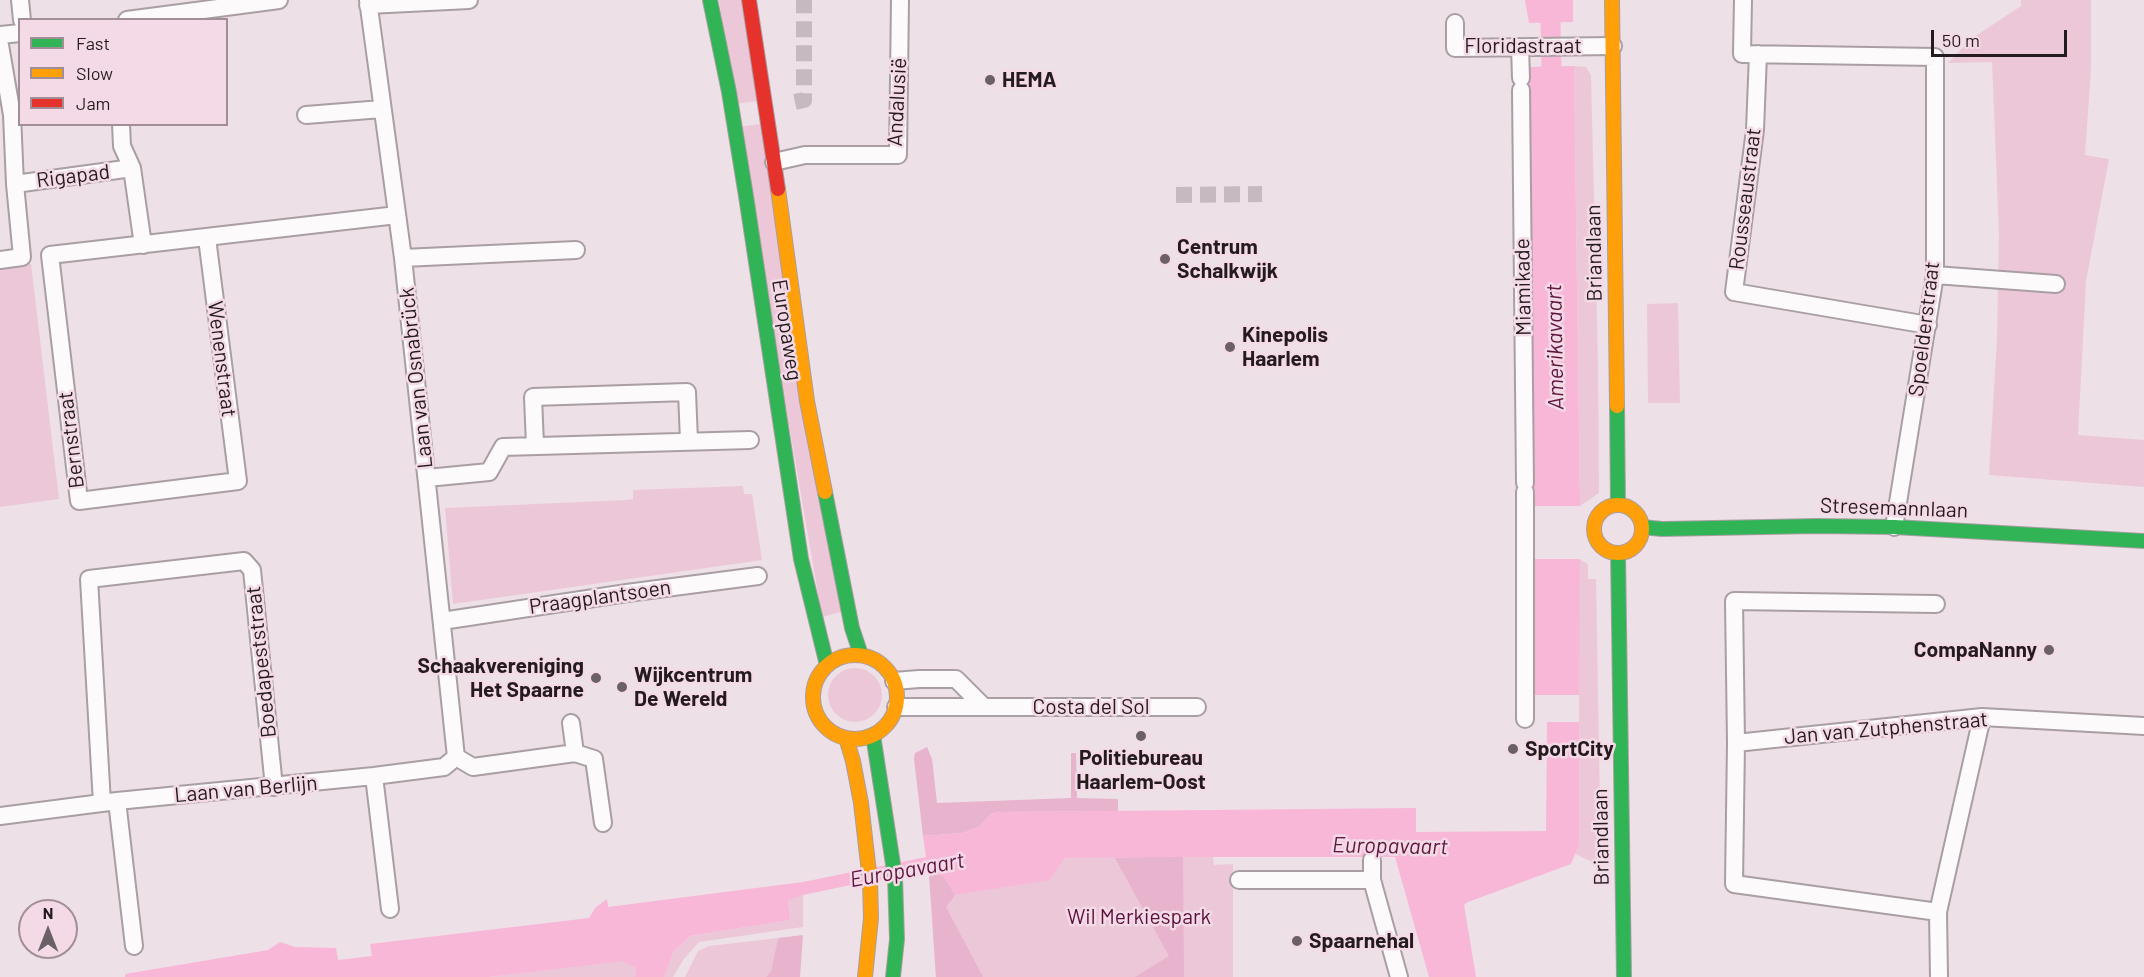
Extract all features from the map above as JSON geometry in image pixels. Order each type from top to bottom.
[{"type":"main road","name":"Europaweg","points":[[710,0],[729,92],[746,196],[801,559],[827,665]]},
{"type":"main road","name":"Europaweg","points":[[748,0],[774,162],[807,401],[852,628],[861,655]]},
{"type":"main road","name":"Briandlaan","points":[[1611,0],[1618,505]]},
{"type":"main road","points":[[1618,505],[1631,509],[1640,520],[1642,527],[1638,542],[1626,551],[1618,553],[1602,547],[1594,532],[1595,524],[1603,510],[1618,505]]},
{"type":"main road","name":"Stresemannlaan","points":[[1642,527],[1662,529],[1894,527],[2144,541]]},
{"type":"main road","name":"Briandlaan","points":[[1618,553],[1624,977]]},
{"type":"main road","points":[[861,655],[881,663],[894,681],[897,694],[896,707],[883,728],[873,735],[855,739],[846,738],[834,734],[818,718],[813,707],[814,684],[827,665],[843,656],[861,655]]},
{"type":"main road","points":[[873,735],[894,870],[897,939],[893,977]]},
{"type":"main road","points":[[846,738],[861,803],[869,875],[871,918],[864,977]]},
{"type":"street","points":[[20,0],[22,18]]},
{"type":"street","points":[[135,18],[184,6],[279,0]]},
{"type":"street","points":[[368,3],[469,0]]},
{"type":"street","name":"Andalusië","points":[[774,162],[805,155],[898,155],[900,0]]},
{"type":"street","points":[[1743,0],[1742,54],[1758,54]]},
{"type":"street","name":"Laan van Osnabrück","points":[[368,3],[403,258],[456,758]]},
{"type":"street","name":"Floridastraat","points":[[1455,23],[1455,48],[1613,46]]},
{"type":"street","points":[[0,35],[18,33]]},
{"type":"street","points":[[0,45],[12,115],[15,184],[22,257],[0,260]]},
{"type":"street","name":"Miamikade","points":[[1523,47],[1521,84],[1524,719]]},
{"type":"street","name":"Spoelderstraat","points":[[1758,54],[1935,57],[1935,275],[1894,527]]},
{"type":"street","name":"Rousseaustraat","points":[[1758,54],[1755,130],[1734,292],[1928,325]]},
{"type":"street","points":[[306,115],[382,109]]},
{"type":"street","points":[[121,126],[122,146],[132,168],[143,245],[397,215]]},
{"type":"street","name":"Rigapad","points":[[15,184],[132,168]]},
{"type":"street","name":"Wenenstraat","points":[[207,238],[238,481]]},
{"type":"street","name":"Bernstraat","points":[[143,245],[50,255],[78,501],[238,481]]},
{"type":"street","points":[[403,258],[576,250]]},
{"type":"street","points":[[1935,275],[2056,284]]},
{"type":"street","points":[[535,445],[533,397],[687,392],[688,441]]},
{"type":"street","points":[[427,478],[489,472],[503,447],[750,440]]},
{"type":"street","name":"Boedapeststraat","points":[[110,802],[89,579],[244,561],[252,570],[274,787]]},
{"type":"street","name":"Praagplantsoen","points":[[442,621],[758,576]]},
{"type":"street","points":[[1936,604],[1734,600],[1736,743],[1734,885],[1938,912]]},
{"type":"street","points":[[894,681],[956,679],[984,707]]},
{"type":"street","name":"Costa del Sol","points":[[896,707],[1197,707]]},
{"type":"street","points":[[1939,977],[1938,912],[1982,717]]},
{"type":"street","name":"Jan van Zutphenstraat","points":[[1736,743],[1982,717],[2144,726]]},
{"type":"street","points":[[571,723],[575,753]]},
{"type":"street","points":[[456,758],[473,767],[575,753],[594,759],[603,823]]},
{"type":"street","name":"Laan van Berlijn","points":[[0,816],[110,802],[374,776],[444,767],[456,758]]},
{"type":"street","points":[[374,776],[390,909]]},
{"type":"street","points":[[110,802],[134,946]]},
{"type":"street","points":[[1372,860],[1372,880],[1399,977]]},
{"type":"street","points":[[1239,880],[1372,880]]},
{"type":"green space","points":[[719,0],[741,0],[757,101],[735,104]]},
{"type":"green space","points":[[2021,0],[2091,0],[2091,70],[2085,155],[2109,159],[2086,281],[2078,435],[2144,440],[2144,487],[1989,475],[1997,338],[1999,233],[1992,62],[1948,63],[1971,39],[2021,6]]},
{"type":"green space","points":[[1574,66],[1586,67],[1591,75],[1598,365],[1599,493],[1580,506]]},
{"type":"green space","points":[[761,124],[841,612],[822,617],[738,127]]},
{"type":"green space","points":[[31,264],[59,499],[0,507],[0,268]]},
{"type":"green space","points":[[1678,303],[1680,403],[1648,403],[1647,304]]},
{"type":"green space","points":[[743,486],[744,494],[752,494],[762,560],[453,604],[445,508],[626,500],[633,499],[633,490]]},
{"type":"green space","points":[[1579,559],[1588,564],[1588,579],[1596,579],[1601,866],[1575,854],[1579,845]]},
{"type":"green space","points":[[855,668],[865,670],[874,676],[880,685],[882,695],[880,705],[874,714],[865,720],[855,722],[845,720],[836,714],[830,705],[828,695],[830,685],[836,676],[845,670]]},
{"type":"green space","name":"Wil Merkiespark","points":[[1213,857],[1214,865],[1233,864],[1233,977],[936,977],[929,873],[1050,880],[1065,858]]},
{"type":"green space","points":[[803,895],[803,927],[699,942],[684,959],[673,977],[664,977],[674,951],[690,936],[790,920],[788,899]]},
{"type":"green space","points":[[778,938],[771,971],[766,977],[685,977],[698,951],[709,946]]},
{"type":"green space","points":[[622,961],[636,968],[635,977],[489,977]]},
{"type":"shaded area","points":[[927,747],[932,759],[937,803],[1071,798],[1071,753],[1076,753],[1077,798],[1118,799],[1118,811],[999,812],[991,814],[980,826],[963,833],[923,836],[914,759],[915,753]]},
{"type":"shaded area","points":[[1183,856],[1184,977],[1135,977],[1169,956],[1115,858]]},
{"type":"shaded area","points":[[929,873],[943,876],[955,895],[946,907],[983,977],[936,977]]},
{"type":"shaded area","points":[[803,935],[800,977],[766,977],[771,971],[778,938]]},
{"type":"water","points":[[1525,0],[1573,0],[1573,22],[1529,23]]},
{"type":"water","points":[[1574,66],[1580,506],[1579,695],[1531,695],[1534,506],[1529,67]]},
{"type":"water","name":"Europavaart","points":[[1547,722],[1579,722],[1579,845],[1571,864],[1464,905],[1476,977],[1429,977],[1395,857],[1181,857],[1065,858],[1050,880],[955,895],[943,876],[929,873],[870,881],[803,895],[788,900],[790,920],[690,936],[674,951],[664,977],[635,977],[636,968],[622,961],[489,977],[125,977],[125,974],[268,950],[280,942],[295,947],[336,948],[338,960],[372,956],[370,944],[589,918],[595,908],[607,899],[608,907],[803,882],[926,857],[923,836],[963,833],[980,826],[991,814],[999,812],[1416,808],[1416,832],[1546,831]]},
{"type":"pier","points":[[1534,506],[1581,506],[1581,559],[1531,559]]},
{"type":"waterway","name":"Amerikavaart","points":[[1550,0],[1552,92]]},
{"type":"tunnel","points":[[795,102],[804,100],[804,0]]},
{"type":"tunnel","points":[[1176,195],[1262,194]]},
{"type":"traffic: fast","points":[[710,0],[729,92],[746,196],[801,559],[827,665]]},
{"type":"traffic: fast","points":[[1617,406],[1618,505]]},
{"type":"traffic: fast","points":[[825,492],[852,628],[861,655]]},
{"type":"traffic: fast","points":[[1642,527],[1662,529],[1894,527],[2144,541]]},
{"type":"traffic: fast","points":[[1618,553],[1624,977]]},
{"type":"traffic: fast","points":[[873,735],[895,877],[897,939],[893,977]]},
{"type":"traffic: slow","points":[[1612,0],[1617,406]]},
{"type":"traffic: slow","points":[[778,189],[807,401],[825,492]]},
{"type":"traffic: slow","points":[[1618,505],[1635,512],[1642,529],[1635,546],[1618,553],[1601,546],[1594,529],[1601,512],[1618,505]]},
{"type":"traffic: slow","points":[[855,655],[871,658],[885,667],[894,681],[897,697],[894,713],[885,727],[871,736],[855,739],[839,736],[825,727],[816,713],[813,697],[816,681],[825,667],[839,658],[855,655]]},
{"type":"traffic: slow","points":[[846,738],[861,803],[870,881],[871,918],[865,977]]},
{"type":"traffic: jam","points":[[749,0],[778,189]]},
{"type":"place","name":"HEMA","points":[[990,80]]},
{"type":"place","name":"Centrum Schalkwijk","points":[[1165,259]]},
{"type":"place","name":"Kinepolis Haarlem","points":[[1230,347]]},
{"type":"place","name":"CompaNanny","points":[[2049,650]]},
{"type":"place","name":"Schaakvereniging Het Spaarne","points":[[596,678]]},
{"type":"place","name":"Wijkcentrum De Wereld","points":[[622,687]]},
{"type":"place","name":"Politiebureau Haarlem-Oost","points":[[1141,736]]},
{"type":"place","name":"SportCity","points":[[1513,749]]},
{"type":"place","name":"Spaarnehal","points":[[1297,941]]}]
